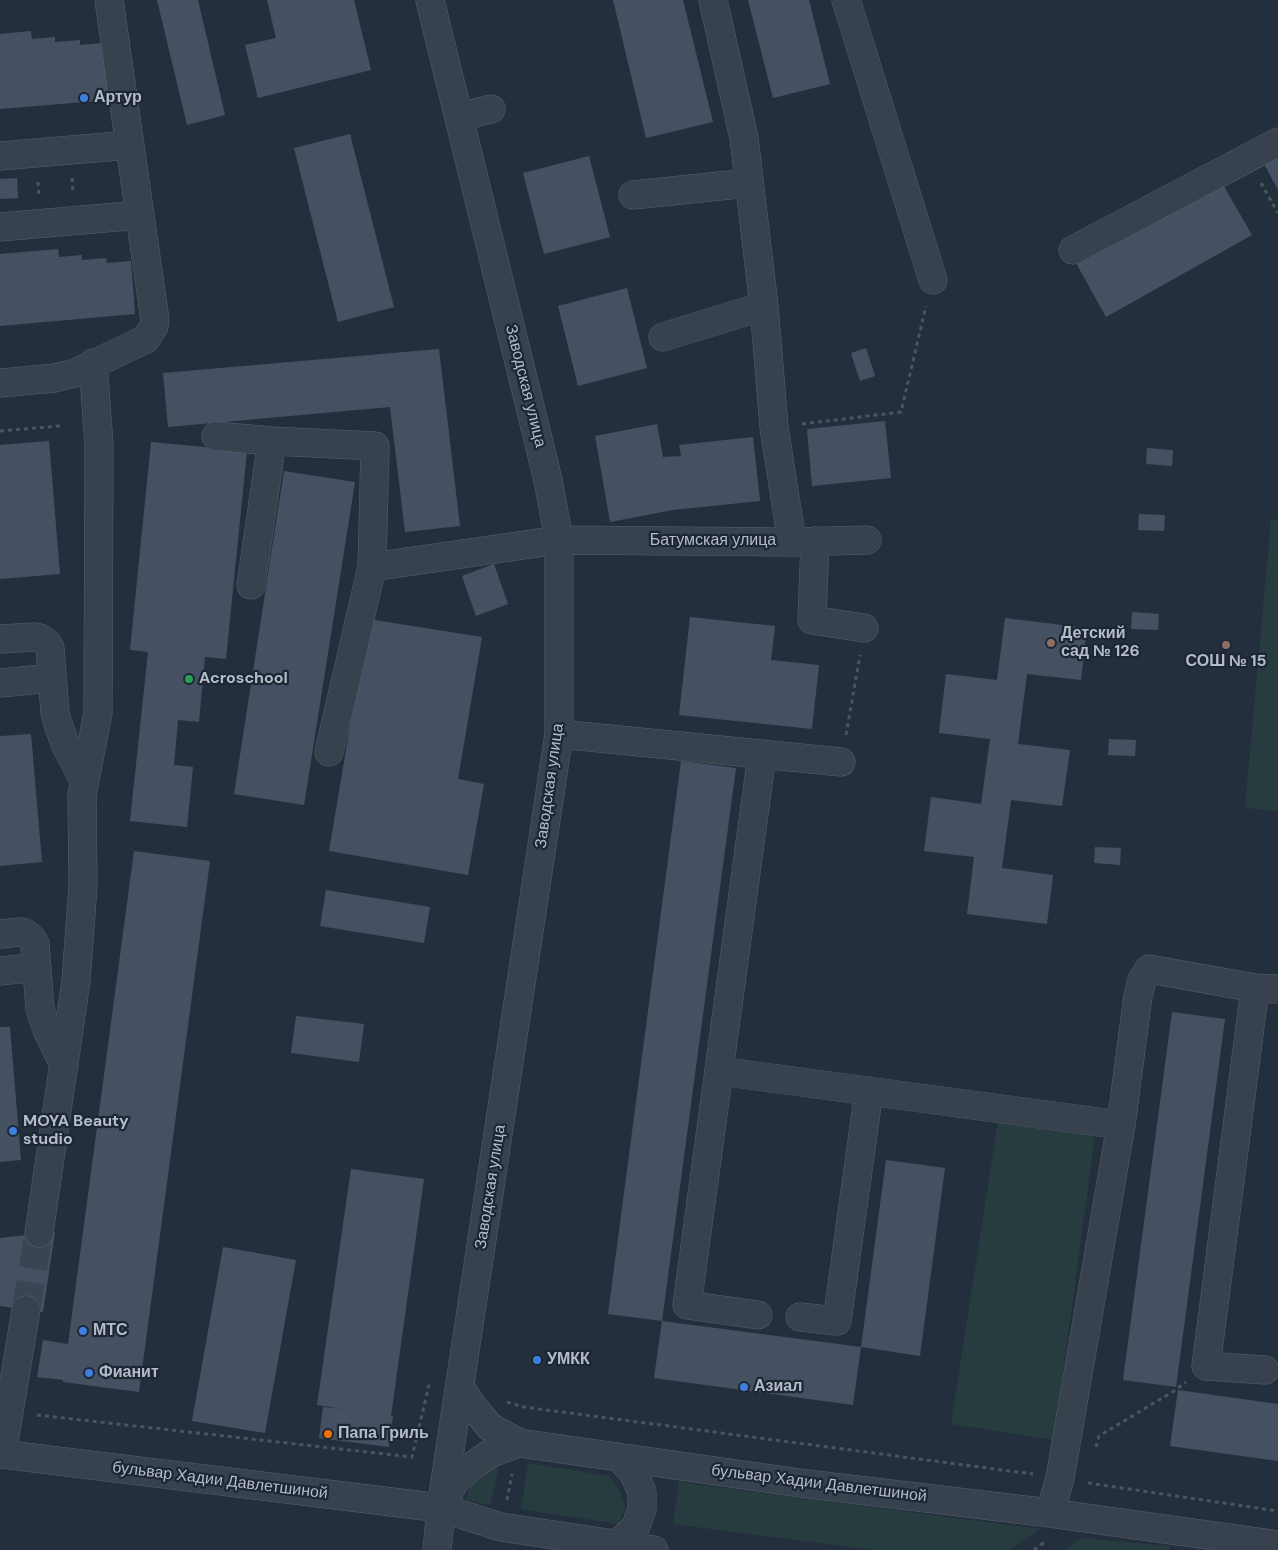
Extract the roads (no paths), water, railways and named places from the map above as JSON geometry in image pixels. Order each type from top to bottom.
[{"type":"street","points":[[0,383],[66,376],[146,339],[154,326],[155,320],[109,0]]},
{"type":"street","name":"Заводская улица","points":[[430,0],[546,470],[559,540],[559,734],[441,1508],[437,1550]]},
{"type":"street","points":[[713,0],[744,138],[764,306],[774,427],[804,541],[812,620],[864,628]]},
{"type":"street","points":[[846,0],[932,280]]},
{"type":"street","points":[[459,117],[491,109]]},
{"type":"street","points":[[1073,250],[1278,142]]},
{"type":"street","points":[[0,156],[130,145]]},
{"type":"street","points":[[633,195],[749,184]]},
{"type":"street","points":[[0,227],[140,215]]},
{"type":"street","points":[[663,337],[764,306]]},
{"type":"street","points":[[39,1234],[76,981],[82,896],[81,802],[98,713],[99,445],[94,363]]},
{"type":"street","points":[[216,436],[374,446],[372,567],[329,752]]},
{"type":"street","points":[[251,585],[272,441]]},
{"type":"street","name":"Батумская улица","points":[[372,567],[559,540],[867,540]]},
{"type":"street","points":[[0,639],[35,636],[44,640],[50,648],[55,713],[61,734],[84,780]]},
{"type":"street","points":[[0,683],[52,678]]},
{"type":"street","points":[[559,734],[841,762]]},
{"type":"street","points":[[758,1315],[687,1306],[762,755]]},
{"type":"street","points":[[0,934],[20,932],[29,936],[35,944],[40,1009],[51,1041],[64,1065]]},
{"type":"street","points":[[0,970],[37,967]]},
{"type":"street","points":[[1063,1515],[1060,1478],[1121,1125],[1138,996],[1142,980],[1149,969],[1267,989],[1206,1366],[1265,1370]]},
{"type":"street","points":[[719,1071],[1121,1125]]},
{"type":"street","points":[[800,1316],[837,1321],[868,1091]]},
{"type":"street","points":[[1,1454],[9,1412],[8,1368],[26,1310]]},
{"type":"street","points":[[460,1387],[473,1407],[490,1427],[519,1443]]},
{"type":"street","name":"бульвар Хадии Давлетшиной","points":[[441,1508],[454,1482],[472,1466],[491,1453],[519,1443],[800,1483],[1063,1515],[1215,1544],[1278,1545]]},
{"type":"street","name":"бульвар Хадии Давлетшиной","points":[[1,1454],[441,1508],[501,1527],[654,1550]]},
{"type":"street","points":[[618,1544],[636,1526],[642,1509],[642,1492],[633,1472],[619,1458]]},
{"type":"tunnel","points":[[26,1310],[39,1233]]},
{"type":"place","name":"Артур","points":[[84,98]]},
{"type":"place","name":"Детский сад № 126","points":[[1051,643]]},
{"type":"place","name":"СОШ № 15","points":[[1226,645]]},
{"type":"place","name":"Acroschool","points":[[189,679]]},
{"type":"place","name":"MOYA Beauty studio","points":[[13,1131]]},
{"type":"place","name":"МТС","points":[[83,1331]]},
{"type":"place","name":"УМКК","points":[[537,1360]]},
{"type":"place","name":"Фианит","points":[[89,1373]]},
{"type":"place","name":"Азиал","points":[[744,1387]]},
{"type":"place","name":"Папа Гриль","points":[[328,1434]]}]
